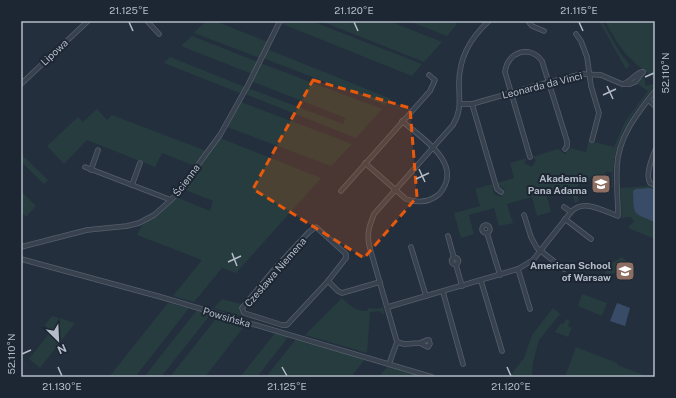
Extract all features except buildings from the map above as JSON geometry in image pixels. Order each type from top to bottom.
[{"type":"street","name":"Lipowa","points":[[21,84],[88,21]]},
{"type":"street","points":[[147,21],[159,34]]},
{"type":"street","name":"Ścienna","points":[[21,247],[87,230],[127,226],[138,223],[154,215],[171,200],[224,129],[280,21]]},
{"type":"street","points":[[389,364],[397,342],[370,245],[368,228],[374,214],[453,126],[458,116],[460,104],[459,82],[461,65],[472,38],[489,21]]},
{"type":"street","points":[[528,21],[532,26],[544,31]]},
{"type":"street","points":[[576,34],[587,57],[591,86],[599,114],[592,140]]},
{"type":"street","points":[[530,157],[505,72],[506,66],[513,56],[520,53],[532,52],[542,61],[567,142],[565,149]]},
{"type":"street","name":"Leonarda da Vinci","points":[[460,104],[472,104],[574,75],[589,73],[604,76],[622,84]]},
{"type":"street","points":[[341,190],[430,90],[435,80],[429,75]]},
{"type":"street","points":[[388,307],[518,270],[529,263],[571,212],[577,207],[586,205],[618,216],[617,166],[620,148],[629,127],[655,91]]},
{"type":"street","points":[[648,100],[655,106]]},
{"type":"street","points":[[472,104],[497,189],[500,192]]},
{"type":"street","points":[[365,163],[406,199],[417,202],[425,202],[441,193],[447,180],[448,173],[444,161],[433,148],[402,121]]},
{"type":"street","points":[[91,170],[98,150]]},
{"type":"street","points":[[655,150],[648,177],[650,183],[655,184]]},
{"type":"street","points":[[132,185],[140,163]]},
{"type":"street","points":[[85,167],[171,200]]},
{"type":"street","points":[[564,207],[571,212]]},
{"type":"street","points":[[524,215],[531,237],[537,248],[564,269]]},
{"type":"street","points":[[566,219],[591,239]]},
{"type":"street","name":"Czesława Niemena","points":[[314,228],[317,228],[346,254],[346,258],[328,281],[287,325],[282,325],[247,315],[242,310],[242,308],[272,272],[314,228]]},
{"type":"street","points":[[487,233],[500,275]]},
{"type":"street","points":[[448,236],[454,258],[458,259],[456,265],[462,286]]},
{"type":"street","points":[[411,248],[426,296]]},
{"type":"street","name":"Powsińska","points":[[21,259],[154,295],[432,377]]},
{"type":"street","points":[[518,270],[530,309]]},
{"type":"street","points":[[328,281],[342,293],[380,282]]},
{"type":"street","points":[[481,281],[502,351]]},
{"type":"street","points":[[443,292],[463,364]]},
{"type":"street","points":[[397,342],[404,344],[420,343]]},
{"type":"highlighted area","points":[[313,80],[410,108],[417,197],[364,258],[253,189]]},
{"type":"green space","points":[[206,21],[215,21],[268,42],[260,58],[194,33]]},
{"type":"green space","points":[[282,21],[311,21],[422,64],[412,76],[280,23]]},
{"type":"green space","points":[[321,21],[389,21],[442,42],[424,62]]},
{"type":"green space","points":[[409,21],[451,21],[457,24],[447,36]]},
{"type":"green space","points":[[599,21],[602,21],[620,53],[629,64],[626,69]]},
{"type":"green space","points":[[609,21],[655,21],[655,78],[638,66],[626,54],[606,23]]},
{"type":"green space","points":[[192,36],[258,62],[252,74],[181,46]]},
{"type":"green space","points":[[267,49],[391,99],[385,105],[263,58]]},
{"type":"green space","points":[[170,57],[245,87],[242,94],[164,63]]},
{"type":"green space","points":[[260,63],[382,109],[356,138],[245,94],[248,88],[343,124],[346,118],[251,81]]},
{"type":"green space","points":[[644,78],[646,86],[652,84],[655,85],[636,110],[618,143],[613,171],[613,188],[612,172],[605,172],[605,176],[590,177],[590,181],[580,182],[576,191],[579,201],[575,203],[570,186],[546,193],[551,212],[537,216],[532,197],[507,204],[513,223],[499,226],[494,208],[469,215],[474,234],[461,238],[454,213],[480,206],[475,189],[492,184],[494,194],[501,197],[505,189],[498,186],[497,183],[514,178],[510,163],[527,158],[524,163],[532,167],[536,160],[532,157],[558,149],[565,154],[570,148],[586,152],[589,139],[594,140],[594,142],[614,147],[625,122],[648,91],[636,83]]},
{"type":"green space","points":[[241,102],[352,144],[331,166],[227,127]]},
{"type":"green space","points":[[97,109],[107,120],[112,115],[206,151],[195,166],[162,153],[155,167],[87,140],[64,164],[47,146],[78,117],[83,122]]},
{"type":"green space","points":[[220,138],[321,178],[236,273],[222,268],[194,302],[173,296],[202,260],[137,235],[143,224],[162,211],[176,197],[210,211],[213,201],[183,189]]},
{"type":"green space","points":[[21,154],[48,180],[44,184],[21,162]]},
{"type":"green space","points":[[651,186],[655,188],[655,239],[628,228],[634,221],[631,217],[622,219],[620,188]]},
{"type":"green space","points":[[21,191],[36,206],[26,217],[21,212]]},
{"type":"green space","points":[[622,257],[632,266],[630,269],[628,268],[611,274],[605,274],[606,268],[611,267],[611,263]]},
{"type":"green space","points":[[582,294],[607,303],[602,316],[578,306]]},
{"type":"green space","points":[[342,298],[350,305],[363,311],[367,311],[369,308],[377,309],[383,307],[384,313],[382,314],[380,311],[370,312],[367,353],[305,335]]},
{"type":"green space","points":[[222,299],[241,304],[240,309],[243,317],[214,308]]},
{"type":"green space","points":[[168,303],[189,308],[135,377],[109,377]]},
{"type":"green space","points":[[553,308],[560,314],[539,340],[533,363],[532,377],[509,377],[524,358],[532,335]]},
{"type":"green space","points":[[197,310],[211,314],[161,377],[144,377]]},
{"type":"green space","points":[[52,316],[75,323],[40,368],[29,359],[51,331],[45,325]]},
{"type":"green space","points":[[218,316],[246,324],[205,377],[170,377]]},
{"type":"green space","points":[[566,319],[570,321],[568,326],[572,328],[568,337],[555,332],[561,323],[563,324]]},
{"type":"green space","points":[[275,333],[289,336],[257,377],[240,377]]},
{"type":"green space","points":[[296,339],[365,359],[351,377],[266,377]]},
{"type":"green space","points":[[576,347],[617,363],[617,365],[649,377],[565,377]]},
{"type":"green space","points":[[388,366],[424,377],[379,377]]},
{"type":"water","points":[[651,188],[655,190],[655,222],[638,215],[634,209],[633,191],[636,189]]},
{"type":"water","points":[[617,303],[630,308],[625,326],[610,321]]},
{"type":"place","name":"Akademia Pana Adama","points":[[601,184]]},
{"type":"place","name":"American School of Warsaw","points":[[625,271]]}]
